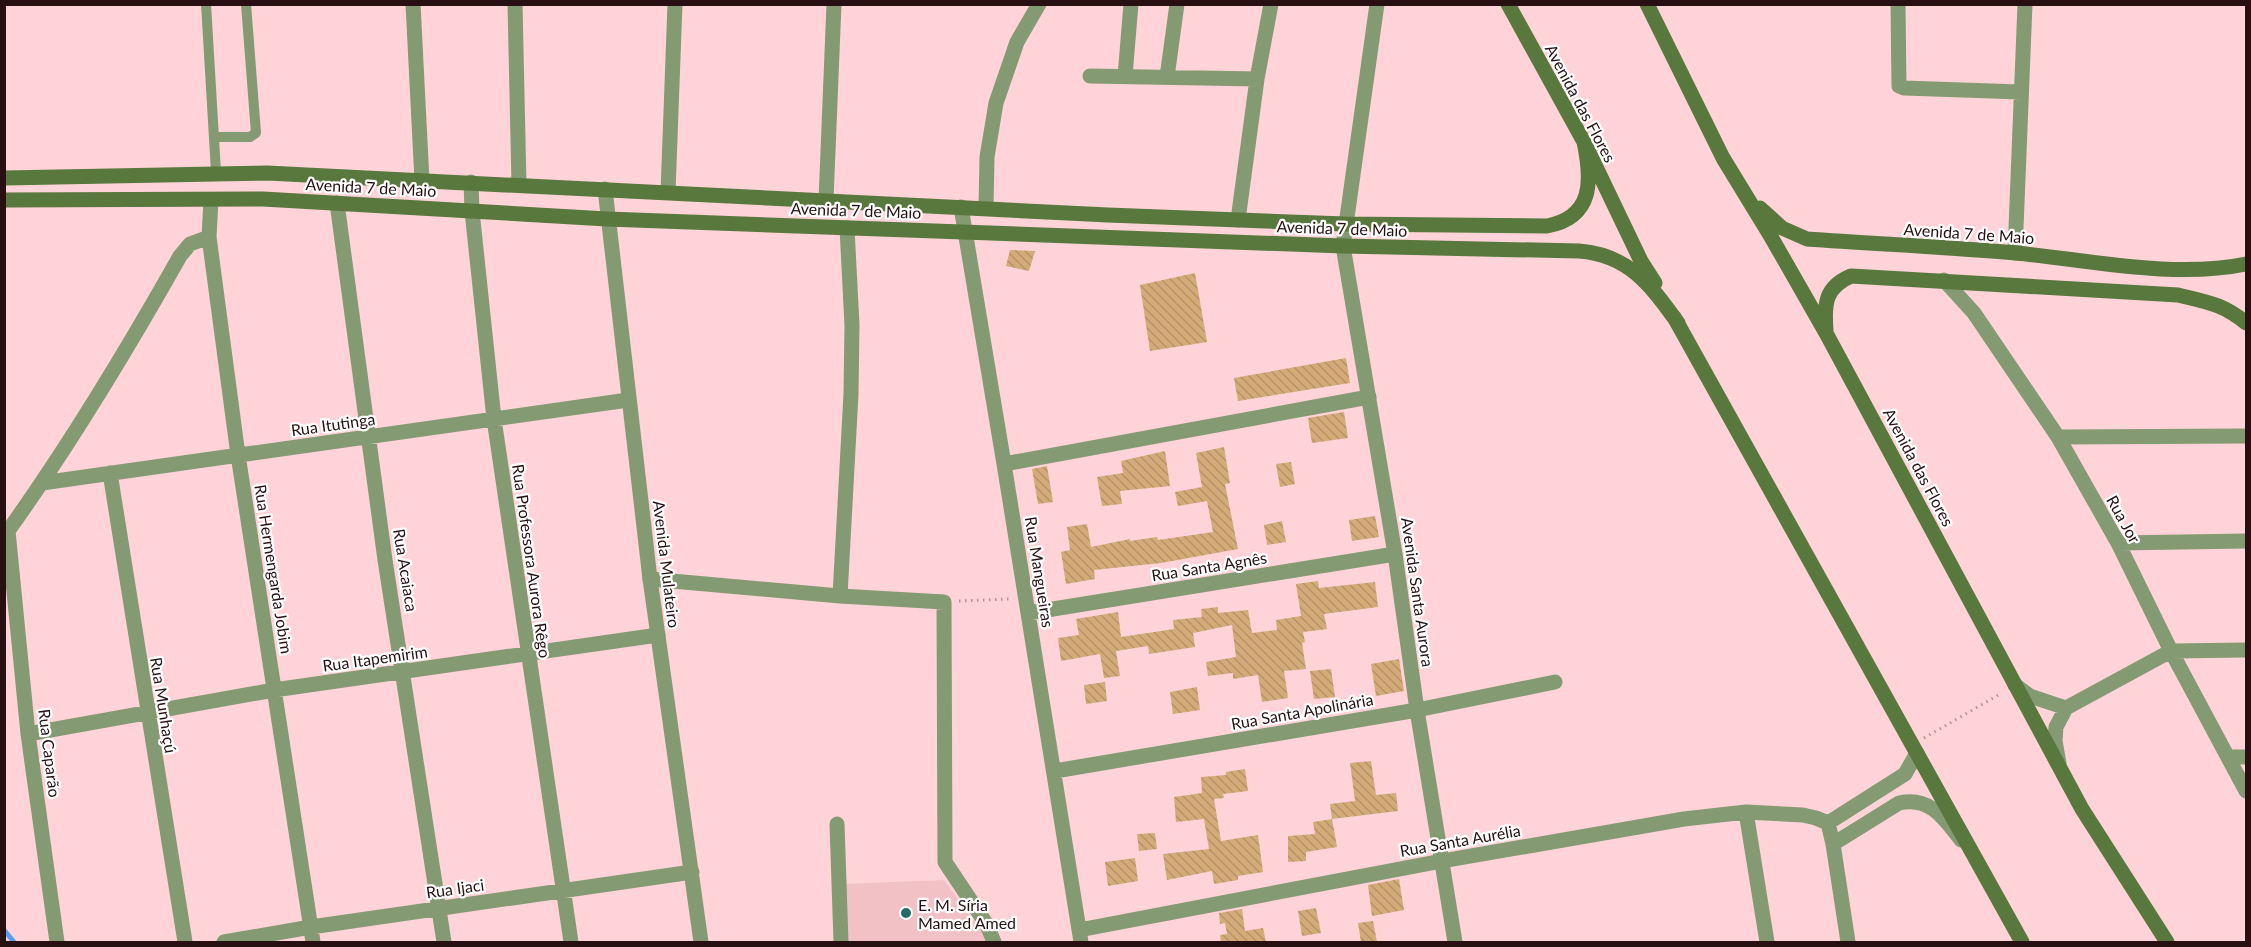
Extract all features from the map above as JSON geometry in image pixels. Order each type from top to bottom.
[{"type":"main road","name":"Avenida das Flores","points":[[1508,4],[1584,142],[1641,261],[1678,323],[2022,942]]},
{"type":"main road","name":"Avenida das Flores","points":[[1647,4],[1723,158],[1826,333],[2082,809],[2167,942]]},
{"type":"main road","name":"Avenida 7 de Maio","points":[[4,178],[216,172],[267,173],[1108,215],[1345,224],[1547,226],[1559,224],[1580,208],[1589,186],[1589,169],[1584,142]]},
{"type":"main road","name":"Avenida 7 de Maio","points":[[1723,158],[1770,219],[1782,228],[1807,239],[2016,254],[2177,270],[2221,270],[2247,264]]},
{"type":"main road","name":"Avenida 7 de Maio","points":[[4,200],[263,199],[607,219],[1598,253],[1638,274],[1678,323]]},
{"type":"main road","points":[[1826,333],[1824,308],[1829,293],[1839,281],[1851,276],[2178,295],[2209,302],[2231,311],[2247,323]]},
{"type":"street","points":[[412,4],[422,181]]},
{"type":"street","points":[[515,4],[519,185]]},
{"type":"street","points":[[668,192],[675,4]]},
{"type":"street","points":[[826,200],[834,4]]},
{"type":"street","points":[[986,208],[987,157],[996,103],[1017,42],[1039,4]]},
{"type":"street","points":[[1125,76],[1131,4]]},
{"type":"street","points":[[1167,77],[1177,4]]},
{"type":"street","points":[[1238,220],[1257,79],[1271,4]]},
{"type":"street","name":"Avenida Santa Aurora","points":[[1377,4],[1343,246],[1395,554],[1417,710],[1455,942]]},
{"type":"street","points":[[1898,4],[1899,86],[2021,92]]},
{"type":"street","points":[[2016,254],[2025,4]]},
{"type":"street","points":[[1090,76],[1257,79]]},
{"type":"street","name":"Rua Professora Aurora Rêgo","points":[[471,183],[494,419],[571,942]]},
{"type":"street","name":"Avenida Mulateiro","points":[[605,189],[650,579],[701,942]]},
{"type":"street","name":"Rua Hermengarda Jobim","points":[[211,200],[209,237],[238,455],[312,935]]},
{"type":"street","name":"Rua Acaiaca","points":[[337,203],[386,560],[444,942]]},
{"type":"street","name":"Rua Mangueiras","points":[[960,207],[1055,771],[1080,936]]},
{"type":"street","points":[[840,596],[852,394],[852,325],[847,228]]},
{"type":"street","points":[[6,532],[42,483],[97,397],[180,256],[190,244],[209,237]]},
{"type":"street","name":"Rua Jor","points":[[1944,280],[1979,321],[2058,437],[2118,543],[2172,651],[2247,791]]},
{"type":"street","points":[[1004,464],[1369,396]]},
{"type":"street","name":"Rua Itutinga","points":[[42,483],[628,400]]},
{"type":"street","points":[[2058,437],[2247,436]]},
{"type":"street","name":"Rua Munhaçú","points":[[110,473],[185,942]]},
{"type":"street","name":"Rua Caparão","points":[[6,532],[28,735],[57,942]]},
{"type":"street","points":[[2118,543],[2247,541]]},
{"type":"street","name":"Rua Santa Agnês","points":[[1027,606],[1395,554]]},
{"type":"street","points":[[650,579],[840,596],[944,602],[945,862],[987,925],[994,942]]},
{"type":"street","name":"Rua Itapemirim","points":[[28,735],[274,690],[658,635]]},
{"type":"street","points":[[2060,767],[2055,741],[2056,727],[2066,708],[2172,651],[2247,650]]},
{"type":"street","name":"Rua Santa Apolinária","points":[[1055,771],[1417,710],[1555,682]]},
{"type":"street","points":[[2016,685],[2030,696],[2066,708]]},
{"type":"street","points":[[1848,942],[1828,823],[1905,774],[1917,753]]},
{"type":"street","points":[[2228,757],[2247,756]]},
{"type":"street","points":[[1833,844],[1899,804],[1912,800],[1918,801],[1925,803],[1939,814],[1983,870]]},
{"type":"street","points":[[1746,812],[1767,942]]},
{"type":"street","name":"Rua Santa Aurélia","points":[[1080,936],[1442,861],[1684,819],[1746,812],[1803,815],[1828,823]]},
{"type":"street","points":[[837,824],[841,942]]},
{"type":"street","name":"Rua Ijaci","points":[[224,942],[312,935],[438,908],[692,872]]},
{"type":"lane","points":[[206,4],[216,172]]},
{"type":"lane","points":[[214,137],[250,137],[256,133],[246,4]]},
{"type":"path","points":[[944,602],[1027,606]]},
{"type":"path","points":[[1928,736],[2001,694]]},
{"type":"shaded area","name":"E. M. Síria Mamed Amed","points":[[944,880],[989,942],[846,942],[843,884]]},
{"type":"building","points":[[1010,250],[1035,251],[1029,271],[1006,266]]},
{"type":"building","points":[[1195,273],[1207,342],[1150,351],[1140,285]]},
{"type":"building","points":[[1346,358],[1350,383],[1238,401],[1234,378]]},
{"type":"building","points":[[1344,412],[1348,438],[1312,443],[1308,418]]},
{"type":"building","points":[[1224,447],[1230,483],[1225,484],[1238,549],[1161,563],[1094,570],[1095,579],[1066,584],[1061,552],[1070,550],[1067,527],[1087,524],[1091,547],[1130,539],[1130,541],[1157,537],[1158,540],[1213,532],[1207,501],[1178,506],[1175,492],[1202,487],[1196,453]]},
{"type":"building","points":[[1165,451],[1170,486],[1120,491],[1122,504],[1102,506],[1097,477],[1123,473],[1121,461]]},
{"type":"building","points":[[1291,462],[1295,484],[1280,487],[1276,464]]},
{"type":"building","points":[[1047,466],[1053,502],[1038,504],[1032,469]]},
{"type":"building","points":[[1375,516],[1379,537],[1352,541],[1349,520]]},
{"type":"building","points":[[1282,521],[1286,542],[1267,545],[1264,525]]},
{"type":"building","points":[[1318,581],[1319,588],[1375,582],[1378,607],[1324,614],[1327,629],[1303,632],[1305,642],[1302,643],[1306,669],[1284,671],[1288,698],[1262,702],[1258,675],[1233,679],[1233,673],[1208,676],[1206,662],[1236,657],[1232,625],[1193,633],[1195,647],[1149,654],[1148,646],[1116,651],[1120,676],[1104,678],[1100,654],[1061,661],[1058,638],[1079,635],[1076,619],[1118,612],[1121,637],[1174,629],[1173,620],[1202,617],[1201,609],[1218,607],[1218,613],[1248,610],[1252,633],[1277,630],[1276,620],[1301,616],[1296,584]]},
{"type":"building","points":[[1399,659],[1404,691],[1376,696],[1371,664]]},
{"type":"building","points":[[1331,669],[1335,697],[1314,699],[1310,671]]},
{"type":"building","points":[[1105,682],[1107,701],[1086,704],[1084,685]]},
{"type":"building","points":[[1197,687],[1200,710],[1173,714],[1170,692]]},
{"type":"building","points":[[1371,761],[1376,795],[1396,793],[1398,811],[1332,819],[1330,804],[1355,801],[1350,763]]},
{"type":"building","points":[[1245,769],[1248,791],[1223,794],[1224,798],[1214,799],[1221,841],[1258,835],[1263,872],[1238,876],[1238,880],[1214,884],[1212,871],[1167,880],[1163,854],[1209,849],[1204,819],[1176,822],[1174,797],[1202,793],[1201,777],[1226,775],[1226,772]]},
{"type":"building","points":[[1332,819],[1337,847],[1306,852],[1306,861],[1288,862],[1288,836],[1315,834],[1313,822]]},
{"type":"building","points":[[1155,833],[1157,849],[1139,851],[1137,834]]},
{"type":"building","points":[[1135,858],[1138,881],[1108,886],[1105,862]]},
{"type":"building","points":[[1399,879],[1404,910],[1372,916],[1368,885]]},
{"type":"building","points":[[1316,908],[1321,933],[1302,936],[1298,911]]},
{"type":"building","points":[[1242,909],[1245,931],[1263,928],[1266,942],[1221,942],[1220,935],[1227,934],[1225,923],[1220,924],[1219,913]]},
{"type":"building","points":[[1373,921],[1377,942],[1361,942],[1358,923]]},
{"type":"waterway","points":[[4,930],[14,942]]},
{"type":"place","name":"E. M. Síria Mamed Amed","points":[[906,913]]}]
